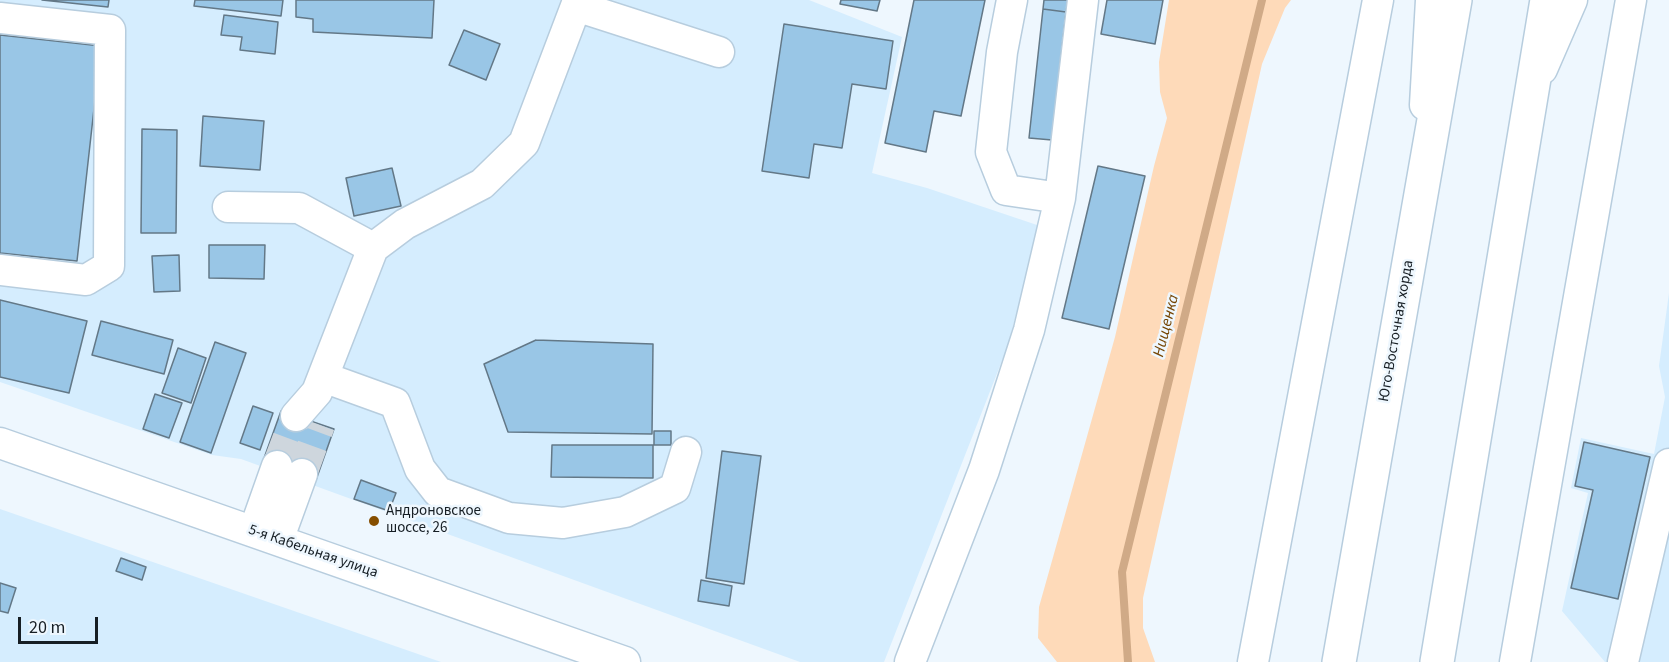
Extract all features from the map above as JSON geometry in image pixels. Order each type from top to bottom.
[{"type":"main road","name":"Юго-Восточная хорда","points":[[1339,662],[1455,0]]},
{"type":"main road","points":[[1437,662],[1547,0]]},
{"type":"street","points":[[1012,0],[1002,52],[991,152],[1006,190],[1060,198]]},
{"type":"street","points":[[910,662],[984,470],[1026,341],[1060,198],[1083,0]]},
{"type":"street","points":[[1253,659],[1378,0]]},
{"type":"street","points":[[1419,209],[1431,0]]},
{"type":"street","points":[[1529,99],[1572,0]]},
{"type":"street","points":[[1515,662],[1631,0]]},
{"type":"street","points":[[308,420],[373,248],[405,224],[482,184],[524,143],[576,6],[719,52]]},
{"type":"street","points":[[0,18],[110,30],[110,54],[109,267],[86,280],[0,270]]},
{"type":"street","points":[[228,207],[299,208],[373,248]]},
{"type":"street","points":[[320,385],[395,403],[420,469],[438,492],[508,518],[563,523],[625,512],[675,488],[686,452]]},
{"type":"street","name":"5-я Кабельная улица","points":[[0,443],[625,662]]},
{"type":"street","points":[[1623,662],[1669,464]]},
{"type":"street","points":[[266,535],[290,470]]},
{"type":"shaded area","points":[[0,0],[809,0],[902,37],[872,173],[927,188],[1040,226],[1007,348],[884,662],[800,662],[241,459],[212,455],[0,382]]},
{"type":"shaded area","points":[[1169,0],[1291,0],[1285,8],[1262,64],[1143,598],[1143,628],[1155,662],[1057,662],[1038,638],[1039,607],[1115,337],[1167,118],[1160,92],[1159,62]]},
{"type":"shaded area","points":[[1669,293],[1669,662],[1605,662],[1562,611],[1588,493],[1571,488],[1581,438],[1654,454],[1665,397],[1659,366]]},
{"type":"shaded area","points":[[0,509],[441,662],[0,662]]},
{"type":"building","points":[[42,0],[109,0],[108,7]]},
{"type":"building","points":[[195,0],[283,0],[281,16],[194,6]]},
{"type":"building","points":[[296,0],[434,0],[432,38],[313,32],[313,19],[296,17]]},
{"type":"building","points":[[841,0],[880,0],[877,11],[840,4]]},
{"type":"building","points":[[914,0],[985,0],[961,116],[934,111],[926,152],[885,143]]},
{"type":"building","points":[[1044,0],[1068,0],[1066,12],[1043,9]]},
{"type":"building","points":[[1107,0],[1163,0],[1155,44],[1101,34]]},
{"type":"building","points":[[1043,9],[1066,12],[1052,140],[1029,138]]},
{"type":"building","points":[[224,15],[278,22],[275,54],[240,50],[242,37],[221,35]]},
{"type":"building","points":[[784,24],[893,41],[886,89],[852,84],[842,148],[814,144],[809,178],[762,171]]},
{"type":"building","points":[[464,30],[500,44],[486,80],[449,65]]},
{"type":"building","points":[[0,35],[101,46],[77,261],[0,253]]},
{"type":"building","points":[[203,116],[264,121],[260,170],[200,166]]},
{"type":"building","points":[[142,129],[177,130],[176,233],[141,233]]},
{"type":"building","points":[[1098,166],[1145,176],[1109,329],[1062,318]]},
{"type":"building","points":[[392,168],[401,206],[354,216],[346,178]]},
{"type":"building","points":[[209,245],[265,245],[264,279],[209,278]]},
{"type":"building","points":[[179,255],[180,291],[154,292],[152,256]]},
{"type":"building","points":[[0,300],[87,321],[69,393],[0,377]]},
{"type":"building","points":[[101,321],[173,340],[164,374],[92,355]]},
{"type":"building","points":[[536,340],[653,344],[652,434],[508,432],[484,364]]},
{"type":"building","points":[[215,342],[246,353],[211,453],[180,442]]},
{"type":"building","points":[[178,348],[206,358],[191,403],[162,393]]},
{"type":"building","points":[[155,394],[182,403],[169,438],[143,429]]},
{"type":"building","points":[[253,406],[273,413],[260,450],[240,443]]},
{"type":"building","points":[[281,411],[334,429],[316,480],[263,461]]},
{"type":"building","points":[[654,431],[671,431],[671,445],[654,445]]},
{"type":"building","points":[[1584,442],[1650,457],[1618,599],[1571,588],[1593,490],[1575,486]]},
{"type":"building","points":[[552,445],[653,445],[653,478],[551,477]]},
{"type":"building","points":[[722,451],[761,456],[744,584],[706,578]]},
{"type":"building","points":[[361,480],[396,493],[389,511],[354,499]]},
{"type":"building","points":[[121,558],[146,567],[142,580],[116,571]]},
{"type":"building","points":[[701,580],[732,586],[729,606],[698,601]]},
{"type":"building","points":[[0,583],[16,588],[8,613],[0,611]]},
{"type":"waterway","name":"Нищенка","points":[[1128,662],[1122,572],[1262,0]]},
{"type":"tunnel","points":[[277,466],[296,416]]},
{"type":"tunnel","points":[[302,474],[320,425]]},
{"type":"place","name":"Андроновское шоссе, 26","points":[[374,521]]}]
